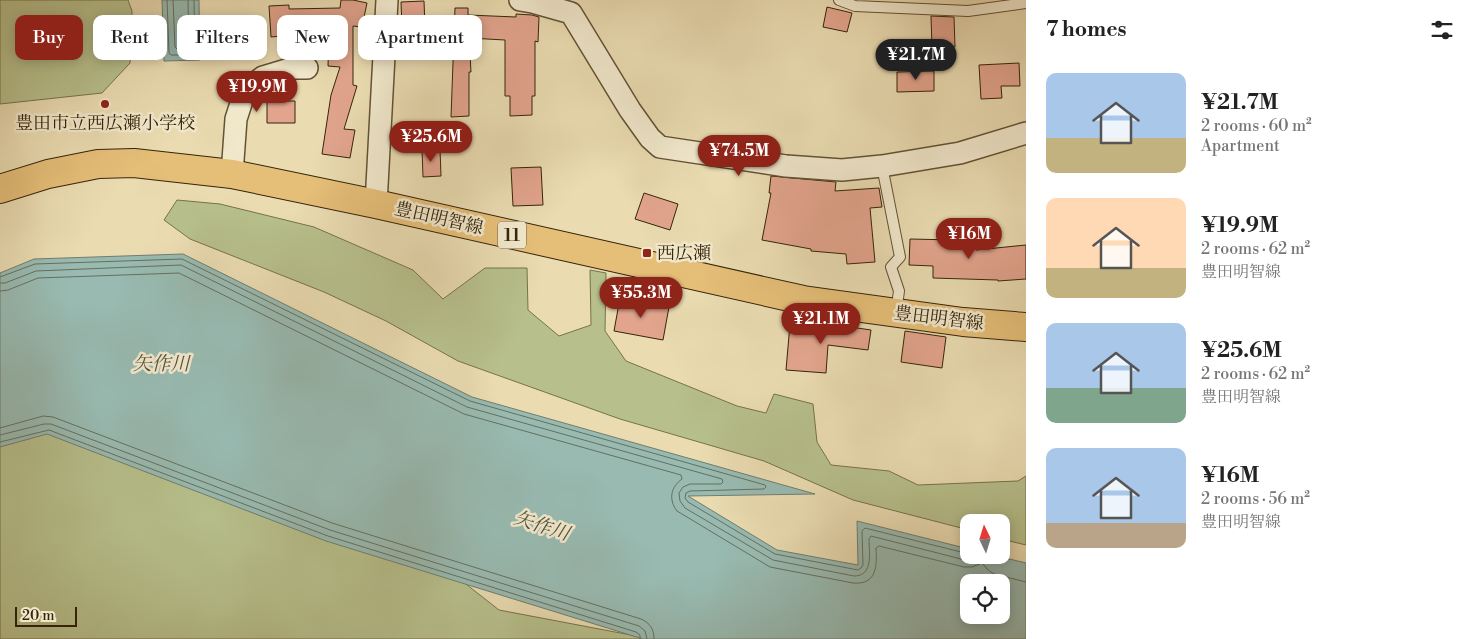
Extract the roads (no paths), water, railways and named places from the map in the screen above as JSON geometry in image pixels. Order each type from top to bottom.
[{"type":"main road","name":"豊田明智線","points":[[0,189],[48,174],[98,164],[134,163],[232,174],[376,204],[803,300],[963,322],[1026,327]]},
{"type":"street","points":[[376,204],[387,0]]},
{"type":"street","points":[[520,0],[571,13],[630,110],[650,138],[660,147],[786,166],[842,170],[882,166],[960,153],[1026,133]]},
{"type":"street","points":[[232,174],[236,119],[245,91],[263,76],[293,68],[307,68]]},
{"type":"lane","points":[[839,0],[855,6],[968,11],[1026,3]]},
{"type":"lane","points":[[882,166],[900,257],[891,267],[899,291],[896,313]]},
{"type":"water","points":[[162,0],[199,0],[199,15],[177,15],[177,60],[200,60],[164,61],[167,60],[167,15],[162,15]]},
{"type":"water","name":"矢作川","points":[[183,254],[472,397],[815,494],[688,496],[777,550],[858,565],[857,521],[960,547],[960,564],[1010,564],[1010,559],[1026,563],[1026,639],[643,639],[326,541],[47,434],[0,447],[0,273],[34,259]]},
{"type":"place","name":"豊田市立西広瀬小学校","points":[[105,104]]},
{"type":"place","name":"西広瀬","points":[[647,253]]}]
